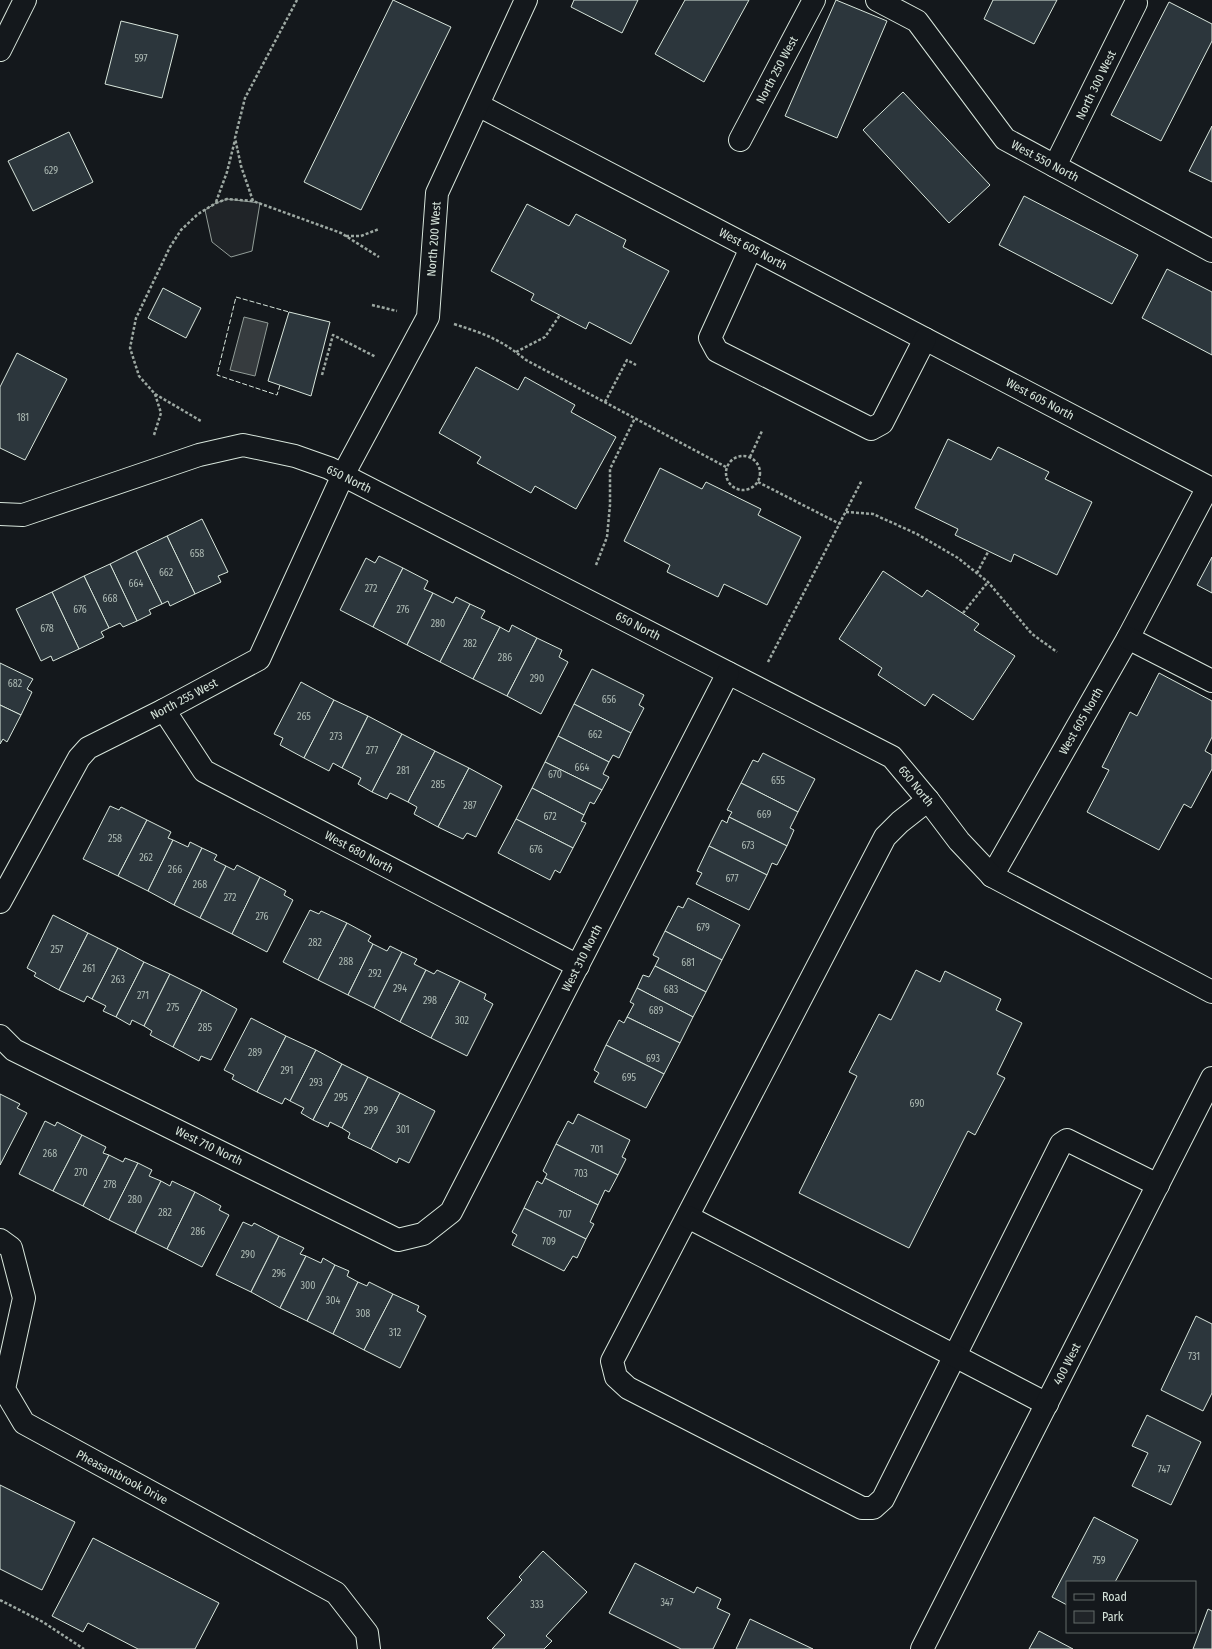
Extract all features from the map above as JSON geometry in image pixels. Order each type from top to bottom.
[{"type":"street","points":[[0,50],[25,0]]},
{"type":"street","name":"North 200 West","points":[[343,475],[428,317],[437,193],[526,0]]},
{"type":"street","name":"North 250 West","points":[[740,140],[814,0]]},
{"type":"street","name":"West 550 North","points":[[876,0],[917,20],[1005,139],[1212,251]]},
{"type":"street","name":"North 300 West","points":[[1055,166],[1136,3]]},
{"type":"street","name":"West 605 North","points":[[478,105],[1208,487],[1128,638],[992,876]]},
{"type":"street","points":[[751,248],[710,338],[717,351],[871,429],[882,423],[925,339]]},
{"type":"street","name":"650 North","points":[[0,514],[23,515],[199,455],[244,445],[295,456],[329,468],[892,757],[928,800],[959,841],[992,876],[1212,992]]},
{"type":"street","name":"North 255 West","points":[[0,902],[79,758],[88,748],[164,710],[259,659],[343,475]]},
{"type":"street","points":[[1128,638],[1212,680]]},
{"type":"street","name":"West 310 North","points":[[423,1234],[452,1212],[728,672]]},
{"type":"street","name":"West 680 North","points":[[164,710],[204,771],[578,966]]},
{"type":"street","points":[[928,800],[900,822],[886,837],[612,1361],[616,1377],[628,1388],[862,1508],[874,1508],[883,1499],[1061,1144],[1067,1140],[1158,1185]]},
{"type":"street","name":"West 710 North","points":[[0,1036],[14,1050],[398,1240],[423,1234]]},
{"type":"street","name":"400 West","points":[[922,1649],[1212,1078]]},
{"type":"street","points":[[688,1217],[1047,1404]]},
{"type":"street","name":"Pheasantbrook Drive","points":[[0,1240],[11,1248],[24,1298],[4,1389],[24,1423],[336,1592],[367,1633],[369,1649]]},
{"type":"path","points":[[216,203],[227,172],[245,98],[297,0]]},
{"type":"path","points":[[235,138],[241,166],[253,201]]},
{"type":"path","points":[[201,421],[155,394],[139,376],[130,348],[136,318],[170,247],[181,230],[198,214],[216,203],[227,199],[253,201],[346,236],[379,257]]},
{"type":"path","points":[[346,236],[361,236],[379,229]]},
{"type":"path","points":[[372,305],[397,311]]},
{"type":"path","points":[[516,352],[545,337],[560,315]]},
{"type":"path","points":[[452,323],[483,333],[508,345],[526,360],[726,467]]},
{"type":"path","points":[[322,374],[333,335],[351,345]]},
{"type":"path","points":[[605,402],[627,360],[636,365]]},
{"type":"path","points":[[154,435],[161,413],[155,394]]},
{"type":"path","points":[[596,565],[607,537],[610,505],[610,469],[635,418]]},
{"type":"path","points":[[750,456],[762,431]]},
{"type":"path","points":[[739,456],[750,456],[759,465],[760,477],[758,482],[749,489],[738,490],[729,483],[726,467],[733,458],[739,456]]},
{"type":"path","points":[[768,662],[862,480]]},
{"type":"path","points":[[758,482],[840,524]]},
{"type":"path","points":[[846,512],[873,514],[917,534],[958,558],[988,582],[1032,634],[1057,652]]},
{"type":"path","points":[[977,573],[988,552]]},
{"type":"path","points":[[963,613],[988,582]]},
{"type":"path","points":[[0,1600],[43,1622],[84,1649]]},
{"type":"green space","points":[[227,199],[260,203],[252,251],[231,257],[212,242],[205,210],[216,203]]},
{"type":"shaded area","points":[[244,317],[268,323],[255,376],[230,370]]},
{"type":"building","points":[[393,0],[451,27],[361,210],[304,182]]},
{"type":"building","points":[[574,0],[638,0],[622,33],[571,7]]},
{"type":"building","points":[[685,0],[749,0],[704,82],[655,54]]},
{"type":"building","points":[[836,0],[887,21],[837,138],[785,116]]},
{"type":"building","points":[[993,0],[1057,0],[1034,44],[984,19]]},
{"type":"building","points":[[1169,2],[1212,24],[1212,41],[1161,141],[1111,115]]},
{"type":"building","points":[[121,21],[178,35],[162,98],[105,84]]},
{"type":"building","points":[[903,92],[990,185],[949,223],[863,130]]},
{"type":"building","points":[[1212,126],[1212,182],[1189,171]]},
{"type":"building","points":[[69,132],[93,182],[33,211],[8,161]]},
{"type":"building","points":[[1024,196],[1138,255],[1112,304],[999,245]]},
{"type":"building","points":[[527,204],[569,226],[576,214],[626,240],[623,247],[669,271],[631,344],[589,322],[586,329],[531,300],[534,294],[491,271]]},
{"type":"building","points":[[1167,269],[1212,292],[1212,355],[1142,318]]},
{"type":"building","points":[[163,288],[201,308],[186,338],[148,318]]},
{"type":"building","points":[[289,312],[330,322],[311,396],[268,381]]},
{"type":"building","points":[[17,353],[67,379],[25,460],[0,448],[0,387]]},
{"type":"building","points":[[476,367],[518,390],[525,377],[575,405],[571,412],[616,437],[576,509],[535,486],[531,493],[477,463],[481,457],[439,433]]},
{"type":"building","points":[[948,439],[991,460],[998,447],[1049,472],[1045,479],[1092,502],[1057,575],[1014,554],[1011,562],[955,535],[958,529],[915,508]]},
{"type":"building","points":[[660,468],[702,489],[706,482],[761,509],[758,515],[801,537],[767,605],[724,584],[718,597],[667,572],[670,565],[624,541]]},
{"type":"building","points":[[202,519],[228,572],[218,576],[221,582],[195,594],[167,536]]},
{"type":"building","points":[[167,536],[195,594],[170,606],[168,601],[162,604],[136,551]]},
{"type":"building","points":[[136,551],[162,604],[149,610],[151,614],[137,621],[110,564]]},
{"type":"building","points":[[379,556],[403,568],[373,627],[340,610],[366,558],[375,563]]},
{"type":"building","points":[[1212,557],[1212,593],[1197,585]]},
{"type":"building","points":[[110,564],[137,621],[123,627],[120,623],[109,628],[84,576]]},
{"type":"building","points":[[403,568],[428,581],[424,589],[433,593],[407,645],[373,627]]},
{"type":"building","points":[[883,571],[922,597],[927,590],[979,624],[974,630],[1015,656],[973,720],[933,694],[925,706],[878,675],[882,668],[839,639]]},
{"type":"building","points":[[84,576],[109,628],[101,632],[104,637],[79,649],[52,592]]},
{"type":"building","points":[[52,592],[79,649],[53,661],[51,656],[41,661],[16,609]]},
{"type":"building","points":[[433,593],[453,603],[456,597],[470,604],[440,662],[407,645]]},
{"type":"building","points":[[470,604],[485,611],[481,618],[500,627],[473,679],[440,662]]},
{"type":"building","points":[[512,625],[537,638],[507,696],[473,679],[500,627],[509,632]]},
{"type":"building","points":[[537,638],[562,650],[559,657],[568,662],[541,714],[507,696]]},
{"type":"building","points":[[0,663],[33,679],[27,689],[32,692],[21,715],[0,705]]},
{"type":"building","points":[[592,669],[644,695],[639,705],[644,708],[631,733],[574,704]]},
{"type":"building","points":[[1159,673],[1212,701],[1212,737],[1205,751],[1212,755],[1212,769],[1191,808],[1184,804],[1159,850],[1087,812],[1109,770],[1102,767],[1130,712],[1137,716]]},
{"type":"building","points":[[301,682],[334,700],[304,758],[280,745],[283,738],[274,734]]},
{"type":"building","points":[[334,700],[368,716],[342,768],[333,763],[329,771],[304,758]]},
{"type":"building","points":[[574,704],[631,733],[619,758],[613,755],[609,762],[558,736]]},
{"type":"building","points":[[0,705],[21,715],[7,742],[3,739],[0,744]]},
{"type":"building","points":[[368,716],[402,734],[372,792],[358,784],[361,778],[342,768]]},
{"type":"building","points":[[402,734],[435,751],[408,802],[390,793],[387,799],[372,792]]},
{"type":"building","points":[[558,736],[609,762],[603,774],[609,777],[602,790],[545,762]]},
{"type":"building","points":[[435,751],[469,768],[438,827],[414,814],[417,807],[408,802]]},
{"type":"building","points":[[763,753],[815,779],[798,812],[741,783],[753,760],[758,762]]},
{"type":"building","points":[[545,762],[602,790],[594,804],[590,802],[584,815],[532,788]]},
{"type":"building","points":[[469,768],[502,786],[476,837],[467,833],[463,839],[438,827]]},
{"type":"building","points":[[741,783],[798,812],[790,828],[794,830],[787,846],[729,817],[732,812],[727,810]]},
{"type":"building","points":[[532,788],[584,815],[581,821],[586,823],[573,848],[516,819]]},
{"type":"building","points":[[110,806],[119,810],[121,807],[147,820],[118,876],[83,859]]},
{"type":"building","points":[[729,817],[787,846],[777,865],[772,863],[767,875],[709,846],[722,820],[727,823]]},
{"type":"building","points":[[516,819],[573,848],[560,873],[555,870],[550,880],[498,853]]},
{"type":"building","points":[[147,820],[171,832],[168,838],[173,840],[148,891],[118,876]]},
{"type":"building","points":[[173,840],[188,847],[190,842],[202,848],[174,905],[148,891]]},
{"type":"building","points":[[709,846],[767,875],[749,910],[696,884],[702,873],[697,871]]},
{"type":"building","points":[[202,848],[217,855],[214,860],[226,866],[200,918],[174,905]]},
{"type":"building","points":[[237,865],[260,877],[232,934],[200,918],[226,866],[234,870]]},
{"type":"building","points":[[260,877],[286,891],[284,895],[293,900],[267,952],[232,934]]},
{"type":"building","points":[[688,898],[740,925],[722,960],[665,931],[678,906],[683,908]]},
{"type":"building","points":[[310,910],[319,914],[321,911],[347,923],[318,980],[283,962]]},
{"type":"building","points":[[53,915],[88,933],[59,990],[34,976],[36,973],[27,968]]},
{"type":"building","points":[[347,923],[371,936],[368,941],[373,944],[348,995],[318,980]]},
{"type":"building","points":[[665,931],[722,960],[706,992],[655,966],[659,958],[653,955]]},
{"type":"building","points":[[88,933],[118,948],[92,999],[87,996],[84,1002],[59,990]]},
{"type":"building","points":[[373,944],[387,951],[390,946],[402,952],[374,1008],[348,995]]},
{"type":"building","points":[[118,948],[144,962],[116,1017],[103,1011],[106,1006],[92,999]]},
{"type":"building","points":[[402,952],[417,959],[414,964],[426,970],[400,1022],[374,1008]]},
{"type":"building","points":[[144,962],[170,974],[144,1026],[132,1020],[130,1025],[116,1017]]},
{"type":"building","points":[[655,966],[706,992],[693,1017],[637,988],[643,975],[649,977]]},
{"type":"building","points":[[426,970],[434,974],[437,970],[460,981],[431,1038],[400,1022]]},
{"type":"building","points":[[916,970],[940,982],[945,971],[1001,999],[996,1010],[1022,1023],[997,1074],[1005,1078],[975,1135],[968,1131],[909,1248],[799,1193],[857,1076],[849,1072],[879,1014],[891,1020]]},
{"type":"building","points":[[170,974],[202,990],[173,1047],[150,1035],[152,1031],[144,1026]]},
{"type":"building","points":[[460,981],[486,994],[484,999],[493,1004],[467,1056],[431,1038]]},
{"type":"building","points":[[637,988],[693,1017],[680,1043],[627,1017],[634,1004],[630,1002]]},
{"type":"building","points":[[202,990],[237,1009],[211,1060],[201,1056],[199,1061],[173,1047]]},
{"type":"building","points":[[627,1017],[680,1043],[664,1074],[606,1045],[619,1020],[624,1023]]},
{"type":"building","points":[[251,1018],[286,1036],[257,1092],[232,1079],[234,1075],[224,1070]]},
{"type":"building","points":[[286,1036],[316,1050],[290,1101],[285,1098],[282,1104],[257,1092]]},
{"type":"building","points":[[606,1045],[664,1074],[646,1108],[594,1082],[599,1073],[594,1070]]},
{"type":"building","points":[[316,1050],[342,1064],[313,1120],[301,1113],[304,1108],[290,1101]]},
{"type":"building","points":[[342,1064],[368,1077],[342,1128],[330,1122],[328,1127],[313,1120]]},
{"type":"building","points":[[368,1077],[400,1093],[371,1149],[348,1138],[350,1133],[342,1128]]},
{"type":"building","points":[[400,1093],[435,1111],[409,1163],[399,1158],[397,1163],[371,1149]]},
{"type":"building","points":[[0,1094],[20,1104],[17,1108],[27,1113],[0,1165]]},
{"type":"building","points":[[578,1114],[630,1140],[622,1157],[626,1159],[618,1175],[556,1144],[568,1121],[573,1124]]},
{"type":"building","points":[[45,1121],[55,1126],[57,1122],[82,1135],[53,1191],[19,1174]]},
{"type":"building","points":[[82,1135],[106,1147],[103,1153],[109,1155],[83,1206],[53,1191]]},
{"type":"building","points":[[556,1144],[618,1175],[609,1192],[605,1190],[598,1205],[545,1178],[547,1174],[543,1171]]},
{"type":"building","points":[[109,1155],[123,1162],[125,1158],[138,1163],[109,1220],[83,1206]]},
{"type":"building","points":[[138,1163],[152,1170],[149,1176],[161,1181],[135,1233],[109,1220]]},
{"type":"building","points":[[545,1178],[598,1205],[590,1222],[594,1224],[586,1239],[524,1208],[537,1181],[542,1184]]},
{"type":"building","points":[[161,1181],[170,1186],[172,1181],[195,1192],[167,1249],[135,1233]]},
{"type":"building","points":[[195,1192],[221,1206],[219,1210],[229,1215],[202,1267],[167,1249]]},
{"type":"building","points":[[524,1208],[586,1239],[577,1258],[573,1256],[564,1271],[512,1245],[517,1235],[512,1232]]},
{"type":"building","points":[[243,1222],[252,1226],[254,1223],[279,1236],[251,1292],[216,1275]]},
{"type":"building","points":[[279,1236],[304,1248],[300,1254],[306,1256],[280,1308],[251,1292]]},
{"type":"building","points":[[306,1256],[321,1263],[323,1258],[335,1265],[307,1321],[280,1308]]},
{"type":"building","points":[[335,1265],[349,1271],[347,1276],[358,1282],[333,1334],[307,1321]]},
{"type":"building","points":[[358,1282],[367,1286],[369,1282],[393,1294],[364,1350],[333,1334]]},
{"type":"building","points":[[393,1294],[419,1306],[417,1311],[426,1316],[400,1368],[364,1350]]},
{"type":"building","points":[[1196,1316],[1212,1324],[1212,1393],[1203,1411],[1161,1390]]},
{"type":"building","points":[[1147,1415],[1201,1442],[1171,1505],[1132,1486],[1148,1453],[1132,1446]]},
{"type":"building","points":[[0,1485],[75,1522],[42,1590],[0,1569]]},
{"type":"building","points":[[1094,1517],[1138,1540],[1116,1581],[1066,1581],[1066,1604],[1052,1597]]},
{"type":"building","points":[[93,1538],[219,1603],[195,1649],[138,1649],[88,1623],[83,1632],[52,1616]]},
{"type":"building","points":[[543,1551],[587,1592],[546,1636],[552,1641],[544,1649],[492,1649],[505,1635],[487,1618],[522,1580],[519,1577]]},
{"type":"building","points":[[635,1563],[694,1593],[697,1587],[721,1599],[717,1608],[730,1614],[713,1649],[681,1649],[609,1613]]},
{"type":"building","points":[[1208,1609],[1212,1611],[1212,1649],[1193,1649]]},
{"type":"building","points":[[750,1619],[813,1649],[736,1649]]},
{"type":"building","points":[[1039,1631],[1073,1649],[1029,1649]]},
{"type":"fence","points":[[280,385],[277,395],[217,375],[236,297],[289,312]]}]
